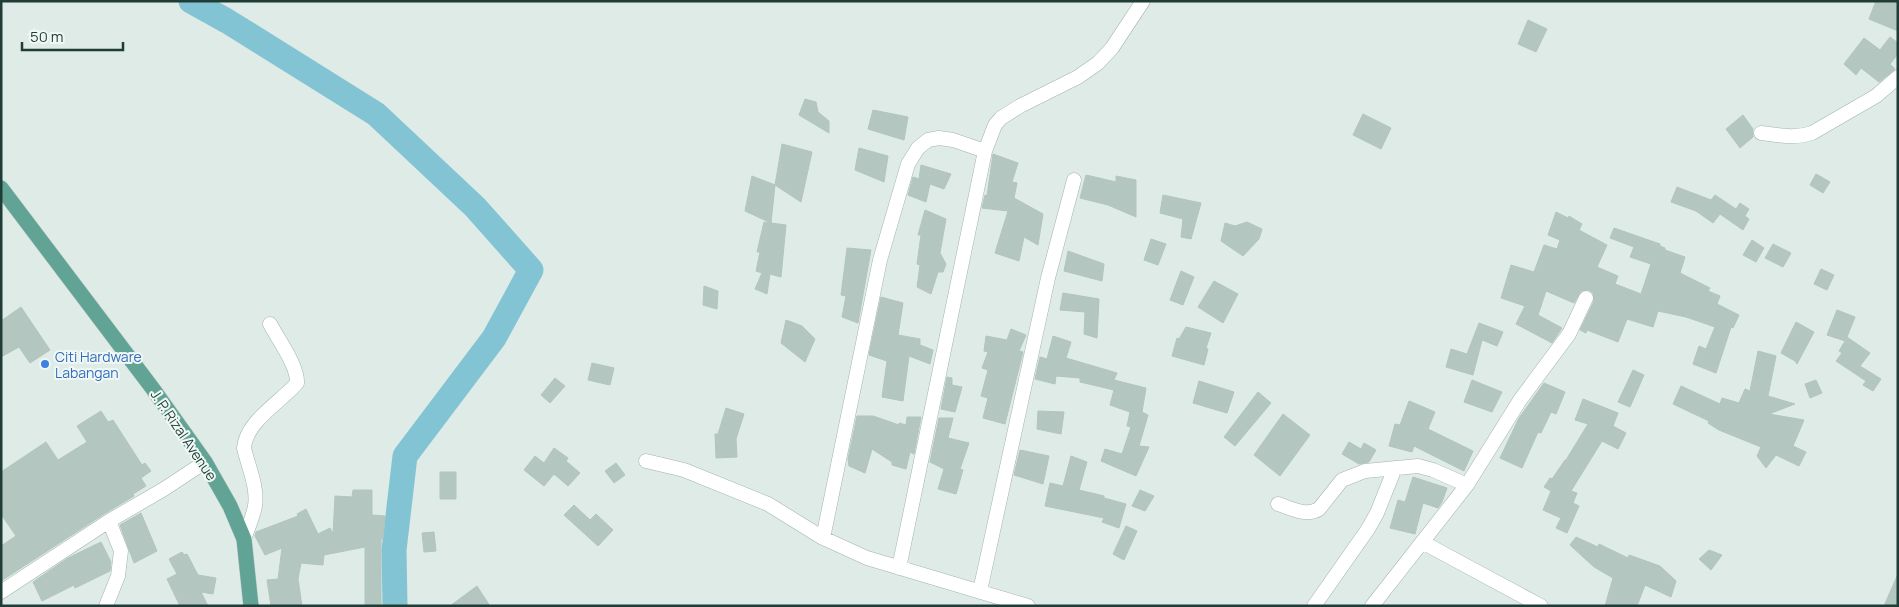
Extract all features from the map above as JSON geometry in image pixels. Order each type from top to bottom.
[{"type":"main road","name":"J. P. Rizal Avenue","points":[[1,188],[205,462],[230,506],[244,539],[251,606]]},
{"type":"street","points":[[899,568],[984,151],[1001,118],[1020,106],[1078,77],[1098,63],[1112,48],[1143,1]]},
{"type":"street","points":[[1761,133],[1789,137],[1804,136],[1812,133],[1876,96],[1898,77]]},
{"type":"street","points":[[823,538],[880,260],[908,164],[923,144],[928,140],[939,138],[953,140],[984,151]]},
{"type":"street","points":[[980,591],[1048,278],[1074,180]]},
{"type":"street","points":[[1372,606],[1467,485],[1520,400],[1569,334],[1586,298]]},
{"type":"street","points":[[244,539],[256,504],[244,448],[245,441],[254,425],[297,383],[297,376],[292,362],[270,324]]},
{"type":"street","points":[[646,461],[684,470],[768,504],[823,538],[867,558],[1028,606]]},
{"type":"street","points":[[1,592],[109,521],[164,490],[205,462]]},
{"type":"street","points":[[1278,504],[1304,512],[1315,512],[1342,480],[1364,471],[1424,467],[1467,485]]},
{"type":"street","points":[[1314,606],[1368,530],[1381,504],[1395,468]]},
{"type":"street","points":[[106,606],[118,576],[121,551],[109,521]]},
{"type":"street","points":[[1422,542],[1541,606]]},
{"type":"building","points":[[1876,1],[1898,1],[1898,31],[1869,19]]},
{"type":"building","points":[[1528,20],[1547,29],[1536,52],[1518,44]]},
{"type":"building","points":[[1890,37],[1898,43],[1898,54],[1890,64],[1895,69],[1879,82],[1861,68],[1856,75],[1844,64],[1864,38],[1880,50]]},
{"type":"building","points":[[805,99],[816,102],[818,112],[829,121],[829,133],[799,115]]},
{"type":"building","points":[[873,110],[908,117],[904,140],[868,129]]},
{"type":"building","points":[[1363,114],[1391,128],[1381,149],[1353,135]]},
{"type":"building","points":[[1743,115],[1753,129],[1753,137],[1740,148],[1726,129]]},
{"type":"building","points":[[782,144],[812,152],[801,202],[775,185]]},
{"type":"building","points":[[859,148],[888,156],[884,182],[855,170]]},
{"type":"building","points":[[993,154],[1018,163],[1012,182],[1017,183],[1014,198],[1043,214],[1038,245],[1024,237],[1019,261],[995,253],[1008,211],[982,208],[985,195],[987,196]]},
{"type":"building","points":[[921,165],[951,174],[944,189],[930,184],[926,202],[908,195],[913,177],[919,179]]},
{"type":"building","points":[[1816,174],[1830,182],[1823,193],[1810,185]]},
{"type":"building","points":[[1086,175],[1116,182],[1116,176],[1136,180],[1136,217],[1108,205],[1080,198]]},
{"type":"building","points":[[752,176],[775,185],[771,223],[745,211]]},
{"type":"building","points":[[1677,187],[1711,200],[1715,195],[1736,209],[1740,203],[1749,209],[1745,216],[1749,219],[1743,230],[1720,214],[1713,223],[1696,211],[1671,202]]},
{"type":"building","points":[[1163,195],[1201,203],[1191,239],[1181,237],[1183,219],[1160,213]]},
{"type":"building","points":[[925,210],[946,219],[940,253],[946,264],[943,272],[938,272],[931,294],[917,287],[920,265],[917,264],[921,235],[918,235]]},
{"type":"building","points":[[1556,212],[1568,218],[1569,216],[1582,224],[1579,230],[1607,245],[1597,267],[1618,276],[1615,284],[1641,294],[1651,264],[1630,257],[1634,247],[1610,238],[1614,228],[1660,244],[1665,250],[1685,257],[1680,273],[1710,288],[1708,291],[1720,296],[1717,304],[1739,315],[1733,328],[1731,327],[1716,373],[1693,364],[1699,346],[1706,349],[1715,327],[1686,317],[1658,311],[1653,327],[1627,319],[1618,342],[1587,330],[1586,333],[1580,330],[1594,301],[1593,293],[1589,290],[1581,291],[1574,303],[1546,291],[1538,315],[1562,328],[1552,343],[1516,324],[1525,306],[1501,298],[1511,265],[1534,272],[1544,245],[1557,249],[1560,240],[1548,235]]},
{"type":"building","points":[[764,222],[786,225],[781,277],[770,274],[767,294],[755,289],[762,273],[756,271],[760,252],[757,252]]},
{"type":"building","points":[[1247,222],[1262,229],[1259,239],[1243,256],[1221,241],[1225,223],[1235,226]]},
{"type":"building","points":[[1151,239],[1166,244],[1158,265],[1144,260]]},
{"type":"building","points":[[1752,240],[1764,248],[1756,262],[1743,255]]},
{"type":"building","points":[[1773,244],[1791,253],[1783,267],[1765,258]]},
{"type":"building","points":[[847,248],[871,250],[858,323],[842,317],[846,296],[841,295]]},
{"type":"building","points":[[1068,251],[1104,264],[1102,281],[1064,271]]},
{"type":"building","points":[[1821,269],[1834,275],[1827,290],[1814,284]]},
{"type":"building","points":[[1181,271],[1194,277],[1183,305],[1170,300]]},
{"type":"building","points":[[1214,281],[1238,294],[1223,323],[1198,307]]},
{"type":"building","points":[[704,286],[718,291],[717,309],[703,305]]},
{"type":"building","points":[[1063,293],[1099,299],[1097,338],[1084,334],[1085,312],[1060,310]]},
{"type":"building","points":[[881,297],[903,303],[898,335],[920,339],[920,345],[933,350],[930,364],[909,356],[903,401],[882,397],[887,361],[869,355]]},
{"type":"building","points":[[21,307],[50,350],[30,363],[19,347],[1,357],[1,321]]},
{"type":"building","points":[[1837,310],[1855,317],[1847,337],[1870,353],[1860,366],[1881,379],[1873,391],[1863,385],[1866,381],[1836,361],[1842,353],[1839,351],[1845,341],[1827,335]]},
{"type":"building","points":[[786,320],[802,326],[815,339],[805,362],[781,343]]},
{"type":"building","points":[[1796,322],[1814,332],[1797,364],[1781,353]]},
{"type":"building","points":[[1479,323],[1503,332],[1497,346],[1482,340],[1473,375],[1446,367],[1451,349],[1467,354]]},
{"type":"building","points":[[1186,327],[1211,333],[1206,348],[1208,349],[1204,365],[1172,356],[1177,338],[1179,339]]},
{"type":"building","points":[[1011,329],[1026,335],[1019,351],[1023,352],[1005,424],[983,418],[988,398],[981,396],[988,370],[982,368],[988,352],[984,351],[986,336],[1007,340]]},
{"type":"building","points":[[1053,336],[1071,342],[1066,358],[1117,373],[1114,380],[1146,388],[1142,412],[1148,415],[1139,446],[1149,447],[1136,476],[1101,461],[1105,449],[1122,454],[1131,427],[1127,426],[1130,412],[1110,405],[1114,390],[1080,382],[1080,378],[1056,376],[1055,384],[1035,379],[1040,357],[1047,359]]},
{"type":"building","points":[[1758,351],[1776,356],[1768,396],[1795,404],[1769,414],[1804,420],[1793,446],[1806,452],[1799,466],[1776,455],[1766,468],[1757,456],[1761,447],[1719,430],[1708,423],[1709,421],[1673,404],[1681,386],[1720,404],[1722,398],[1739,403],[1745,389],[1750,391]]},
{"type":"building","points":[[592,363],[614,368],[610,385],[588,380]]},
{"type":"building","points":[[1633,370],[1644,375],[1630,407],[1618,402]]},
{"type":"building","points":[[947,377],[952,378],[952,385],[962,387],[955,412],[941,409]]},
{"type":"building","points":[[555,378],[565,386],[550,403],[541,395]]},
{"type":"building","points":[[1472,380],[1502,392],[1492,412],[1464,402]]},
{"type":"building","points":[[1816,380],[1822,393],[1810,398],[1805,384]]},
{"type":"building","points":[[1199,381],[1234,392],[1227,413],[1193,403]]},
{"type":"building","points":[[1544,383],[1565,392],[1556,414],[1551,412],[1541,433],[1538,432],[1522,468],[1500,458],[1519,418]]},
{"type":"building","points":[[1258,392],[1271,403],[1235,446],[1224,437]]},
{"type":"building","points":[[1583,399],[1618,413],[1613,426],[1626,433],[1618,449],[1602,441],[1571,491],[1577,493],[1573,503],[1579,506],[1567,533],[1556,528],[1561,518],[1543,510],[1551,491],[1544,487],[1566,460],[1588,424],[1575,420]]},
{"type":"building","points":[[1409,401],[1435,412],[1428,429],[1473,451],[1464,471],[1414,446],[1412,452],[1389,446],[1395,424],[1400,425]]},
{"type":"building","points":[[726,408],[744,414],[736,439],[737,457],[716,458],[715,434],[718,434]]},
{"type":"building","points":[[101,411],[108,422],[113,420],[142,465],[145,463],[151,471],[141,478],[146,486],[133,494],[134,496],[1,581],[1,546],[16,536],[1,514],[1,472],[46,442],[58,460],[87,442],[77,426]]},
{"type":"building","points":[[1038,411],[1064,412],[1061,434],[1037,429]]},
{"type":"building","points":[[1283,414],[1310,435],[1280,476],[1254,455]]},
{"type":"building","points":[[857,416],[873,416],[899,425],[899,423],[906,425],[907,417],[921,417],[914,454],[910,452],[906,469],[892,465],[892,462],[872,449],[865,473],[849,466],[848,459]]},
{"type":"building","points":[[939,418],[953,418],[948,438],[969,443],[960,469],[963,470],[956,494],[938,489],[944,469],[930,462]]},
{"type":"building","points":[[1349,442],[1361,449],[1364,443],[1376,450],[1369,462],[1359,464],[1342,454]]},
{"type":"building","points":[[554,448],[568,458],[566,461],[580,473],[568,486],[554,474],[544,486],[524,470],[535,456],[544,463]]},
{"type":"building","points":[[1020,450],[1049,456],[1043,484],[1014,475]]},
{"type":"building","points":[[1071,456],[1087,462],[1079,490],[1126,504],[1119,528],[1102,522],[1104,518],[1045,506],[1050,483],[1063,486]]},
{"type":"building","points":[[616,463],[625,475],[614,483],[605,471]]},
{"type":"building","points":[[440,472],[456,472],[456,499],[440,499]]},
{"type":"building","points":[[1413,477],[1447,488],[1438,508],[1423,503],[1415,534],[1390,528],[1398,500],[1405,502]]},
{"type":"building","points":[[353,490],[372,490],[372,515],[385,516],[383,539],[381,539],[381,606],[365,606],[365,547],[324,555],[323,565],[301,563],[298,579],[302,606],[271,606],[267,580],[278,579],[282,548],[265,555],[255,536],[256,532],[298,516],[297,514],[306,509],[318,534],[330,528],[333,534],[335,496],[352,497]]},
{"type":"building","points":[[1140,490],[1154,496],[1145,511],[1132,506]]},
{"type":"building","points":[[574,505],[590,520],[596,514],[613,530],[598,546],[564,515]]},
{"type":"building","points":[[141,513],[157,551],[134,563],[120,525]]},
{"type":"building","points":[[1126,526],[1137,531],[1124,560],[1113,554]]},
{"type":"building","points":[[434,532],[436,551],[424,552],[422,533]]},
{"type":"building","points":[[1576,537],[1598,547],[1599,544],[1628,558],[1629,555],[1660,566],[1676,581],[1671,597],[1645,585],[1637,606],[1605,606],[1613,578],[1594,567],[1570,545]]},
{"type":"building","points":[[101,542],[111,562],[110,571],[75,588],[74,585],[42,601],[33,582],[68,558]]},
{"type":"building","points":[[1709,550],[1722,555],[1711,570],[1699,559]]},
{"type":"building","points":[[182,552],[184,555],[187,554],[198,575],[216,578],[213,594],[201,592],[208,606],[180,606],[167,579],[177,574],[169,559]]},
{"type":"building","points":[[1898,574],[1898,606],[1884,606]]},
{"type":"building","points":[[477,586],[490,606],[450,606]]},
{"type":"waterway","points":[[191,1],[227,21],[376,114],[475,207],[531,270],[494,338],[405,456],[394,550],[395,606]]},
{"type":"place","name":"Citi Hardware Labangan","points":[[45,364]]}]
